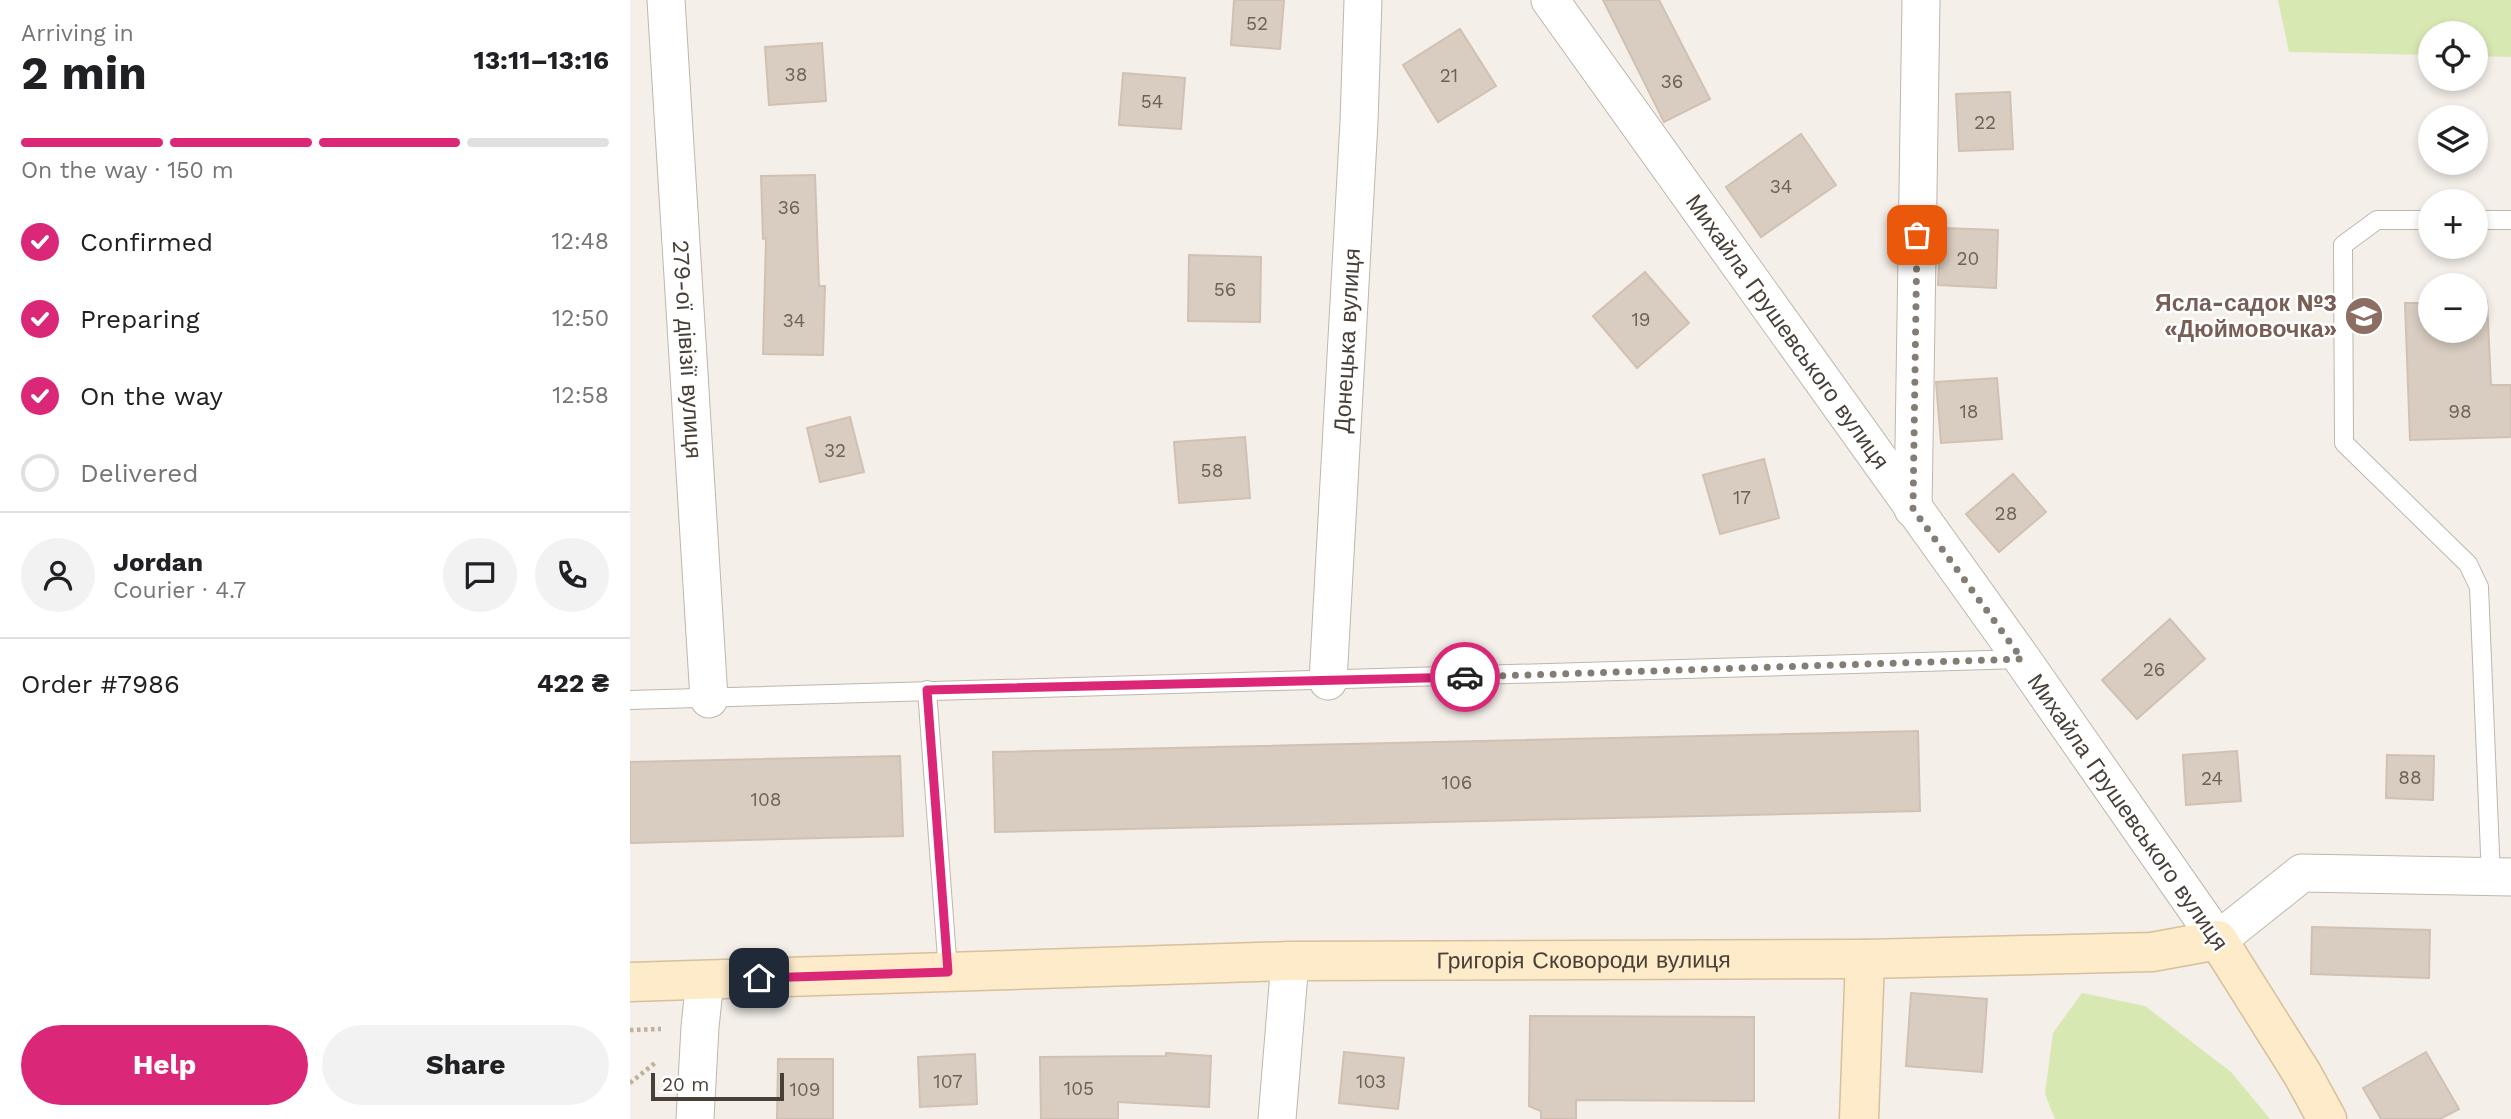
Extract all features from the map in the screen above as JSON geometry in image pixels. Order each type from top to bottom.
[{"type":"street","name":"279-ої дівізії вулиця","points":[[666,0],[709,699]]},
{"type":"street","name":"Донецька вулиця","points":[[1328,681],[1359,122],[1363,0]]},
{"type":"street","name":"Михайла Грушевського вулиця","points":[[1550,0],[2022,659],[2218,940],[2303,1075],[2327,1119]]},
{"type":"street","points":[[1913,509],[1921,0]]},
{"type":"street","name":"Григорія Сковороди вулиця","points":[[630,982],[1290,961],[1865,958],[2152,952],[2218,940],[2302,873],[2501,877]]},
{"type":"street","points":[[1859,1119],[1865,958]]},
{"type":"street","points":[[1277,1119],[1290,961]]},
{"type":"street","points":[[695,1119],[705,980]]},
{"type":"lane","points":[[2418,220],[2377,220],[2343,245],[2344,443],[2468,564],[2479,587],[2501,877]]},
{"type":"lane","points":[[2488,220],[2511,220]]},
{"type":"lane","points":[[630,700],[2022,659]]},
{"type":"lane","points":[[927,690],[948,972]]},
{"type":"green space","points":[[2278,0],[2511,0],[2511,57],[2488,56],[2488,21],[2418,21],[2418,55],[2289,52]]},
{"type":"green space","points":[[2082,993],[2145,1006],[2231,1072],[2270,1119],[2055,1119],[2045,1094],[2053,1033]]},
{"type":"building","points":[[1234,0],[1284,0],[1280,49],[1231,45]]},
{"type":"building","points":[[1603,0],[1659,0],[1710,99],[1664,122]]},
{"type":"building","points":[[1460,29],[1496,86],[1438,122],[1403,65]]},
{"type":"building","points":[[822,43],[826,101],[769,105],[765,47]]},
{"type":"building","points":[[1123,73],[1185,78],[1181,129],[1119,125]]},
{"type":"building","points":[[2010,92],[2013,149],[1959,151],[1956,94]]},
{"type":"building","points":[[1801,134],[1836,185],[1761,237],[1726,187]]},
{"type":"building","points":[[815,175],[819,286],[825,286],[823,355],[763,354],[766,238],[763,239],[761,176]]},
{"type":"building","points":[[1941,228],[1998,230],[1996,288],[1938,285]]},
{"type":"building","points":[[1189,255],[1261,257],[1260,322],[1188,321]]},
{"type":"building","points":[[1645,272],[1689,323],[1637,368],[1593,316]]},
{"type":"building","points":[[2405,303],[2418,303],[2418,343],[2488,343],[2488,322],[2491,385],[2511,385],[2511,437],[2410,440]]},
{"type":"building","points":[[1997,378],[2002,439],[1941,443],[1936,382]]},
{"type":"building","points":[[850,417],[864,472],[820,482],[807,428]]},
{"type":"building","points":[[1245,437],[1250,498],[1179,503],[1174,442]]},
{"type":"building","points":[[1764,459],[1779,518],[1720,534],[1703,475]]},
{"type":"building","points":[[2013,474],[2046,512],[1999,552],[1966,514]]},
{"type":"building","points":[[2170,619],[2205,659],[2137,719],[2102,680]]},
{"type":"building","points":[[1918,731],[1920,811],[995,832],[993,752]]},
{"type":"building","points":[[2237,751],[2241,801],[2186,805],[2183,755]]},
{"type":"building","points":[[2387,755],[2434,756],[2433,800],[2386,798]]},
{"type":"building","points":[[900,756],[903,836],[630,843],[630,762]]},
{"type":"building","points":[[2312,927],[2430,930],[2429,978],[2311,974]]},
{"type":"building","points":[[1911,993],[1987,999],[1982,1072],[1906,1066]]},
{"type":"building","points":[[1530,1016],[1754,1017],[1754,1101],[1576,1100],[1576,1119],[1541,1119],[1541,1111],[1529,1106]]},
{"type":"building","points":[[1344,1052],[1404,1058],[1398,1109],[1339,1103]]},
{"type":"building","points":[[2426,1052],[2459,1109],[2440,1119],[2381,1119],[2363,1088]]},
{"type":"building","points":[[1166,1053],[1211,1056],[1209,1107],[1118,1102],[1118,1119],[1041,1119],[1040,1057],[1166,1056]]},
{"type":"building","points":[[975,1054],[977,1104],[920,1107],[918,1057]]},
{"type":"building","points":[[778,1059],[833,1059],[833,1119],[777,1119]]},
{"type":"way so far","points":[[1465,677],[2022,659],[1913,509],[1917,235]]},
{"type":"place","name":"Ясла-садок №3 «Дюймовочка»","points":[[2364,316]]},
{"type":"route","points":[[759,978],[948,972],[927,690],[1465,677]]}]
